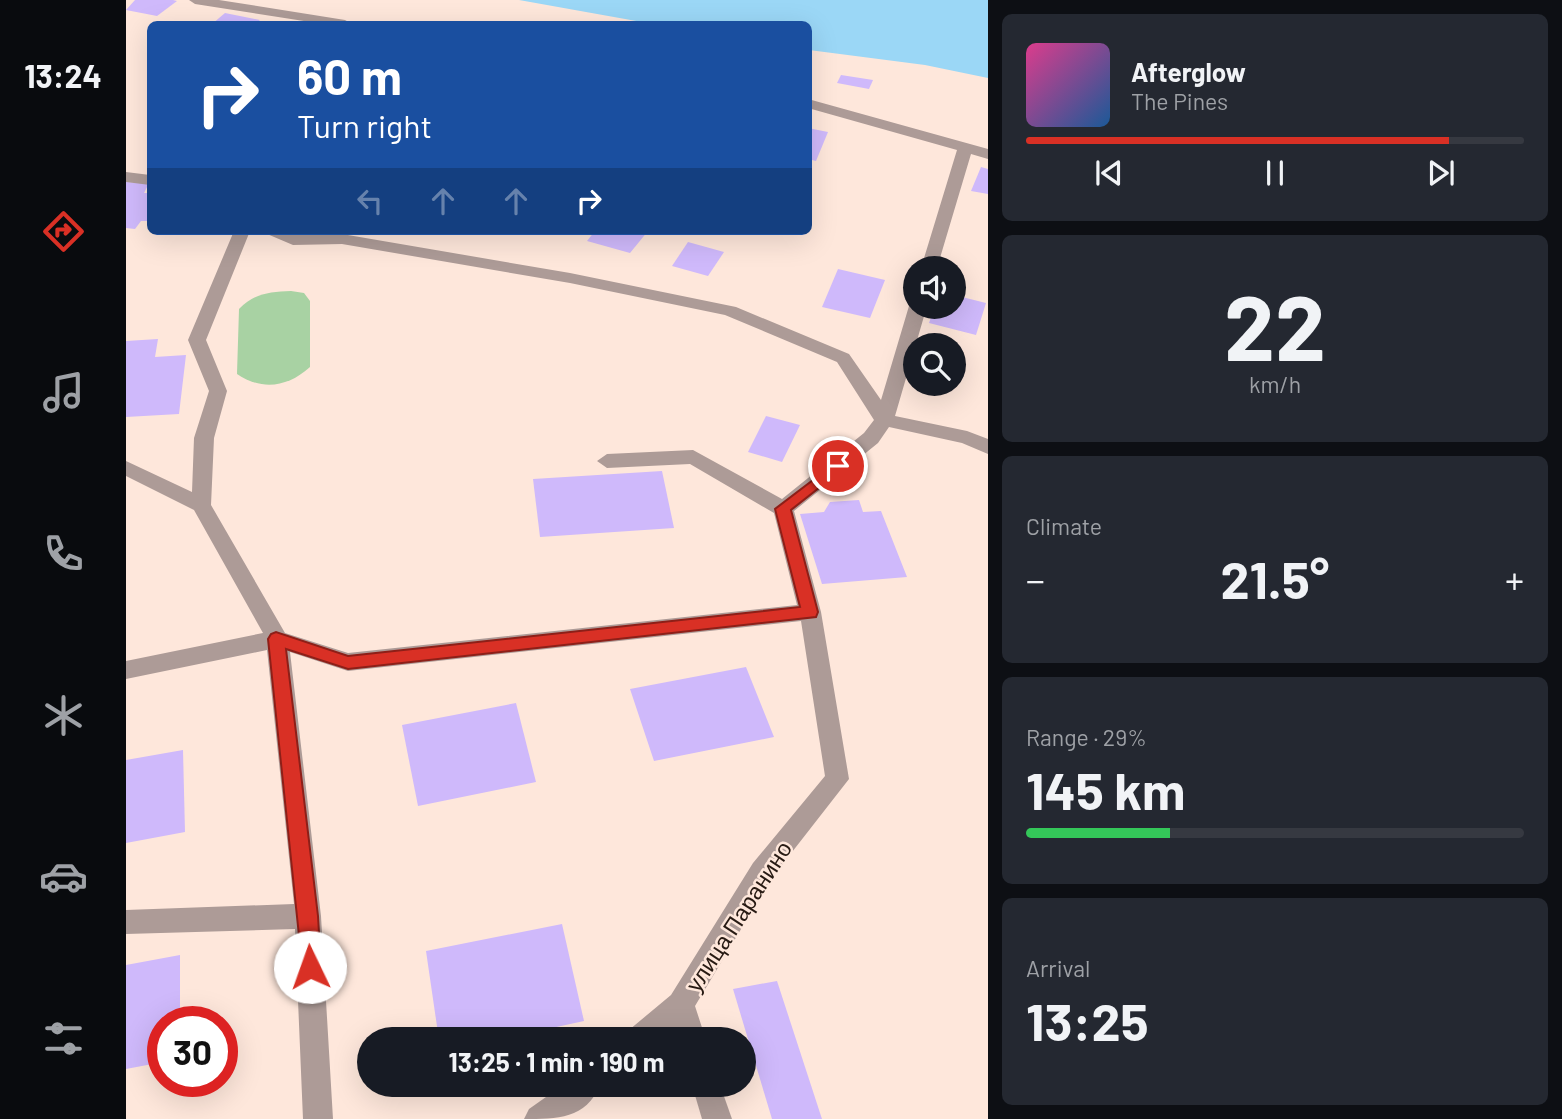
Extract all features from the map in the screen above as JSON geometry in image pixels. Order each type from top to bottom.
[{"type":"street","points":[[195,0],[326,21]]},
{"type":"street","points":[[812,104],[988,154]]},
{"type":"street","points":[[933,256],[965,149]]},
{"type":"street","points":[[126,177],[147,180]]},
{"type":"street","points":[[240,235],[197,340],[218,391],[204,438],[201,505],[276,639],[308,916],[318,1119]]},
{"type":"street","points":[[279,235],[293,240],[342,239],[570,278],[730,311],[843,358],[884,420],[967,438],[988,447]]},
{"type":"street","points":[[607,461],[693,457],[783,509],[871,438],[884,420],[914,319]]},
{"type":"street","points":[[126,468],[201,505]]},
{"type":"street","name":"улица Паранино","points":[[654,1027],[681,1004],[762,871],[837,779],[810,612],[783,509]]},
{"type":"street","points":[[126,670],[276,639],[348,663],[810,612]]},
{"type":"street","points":[[126,922],[308,916]]},
{"type":"street","points":[[681,1004],[688,1027]]},
{"type":"street","points":[[539,1119],[571,1097]]},
{"type":"street","points":[[710,1097],[717,1119]]},
{"type":"green space","points":[[291,291],[304,293],[310,301],[310,367],[293,379],[265,385],[237,374],[239,309],[263,294]]},
{"type":"water","points":[[519,0],[988,0],[988,78],[925,65],[812,50],[812,21],[636,21]]},
{"type":"building","points":[[135,0],[177,1],[157,16],[126,10]]},
{"type":"building","points":[[225,13],[260,20],[259,21],[216,21]]},
{"type":"building","points":[[841,75],[873,80],[869,89],[837,83]]},
{"type":"building","points":[[812,129],[828,132],[816,161],[812,160]]},
{"type":"building","points":[[981,167],[988,169],[988,194],[971,191]]},
{"type":"building","points":[[126,182],[147,183],[144,193],[147,193],[147,221],[141,221],[135,229],[126,228]]},
{"type":"building","points":[[592,235],[645,235],[630,253],[587,241]]},
{"type":"building","points":[[688,242],[724,252],[708,276],[672,266]]},
{"type":"building","points":[[838,269],[885,280],[870,318],[822,307]]},
{"type":"building","points":[[966,298],[986,303],[976,335],[929,323],[930,319],[966,319]]},
{"type":"building","points":[[158,339],[155,357],[186,355],[179,414],[126,417],[126,341]]},
{"type":"building","points":[[766,416],[800,425],[782,462],[748,452]]},
{"type":"building","points":[[662,471],[674,528],[540,537],[533,479]]},
{"type":"building","points":[[859,500],[863,512],[881,511],[907,577],[822,584],[800,514],[824,512],[830,502]]},
{"type":"building","points":[[746,667],[774,737],[654,761],[630,689]]},
{"type":"building","points":[[516,703],[536,782],[418,806],[402,725]]},
{"type":"building","points":[[183,750],[185,832],[126,843],[126,760]]},
{"type":"building","points":[[562,924],[584,1021],[557,1027],[437,1027],[426,951]]},
{"type":"building","points":[[180,955],[180,1006],[147,1006],[147,1065],[126,1069],[126,965]]},
{"type":"building","points":[[777,981],[822,1119],[772,1119],[756,1066],[756,1027],[744,1027],[733,989]]},
{"type":"route","points":[[310,967],[308,916],[276,639],[348,663],[810,612],[783,509],[838,466]]}]
